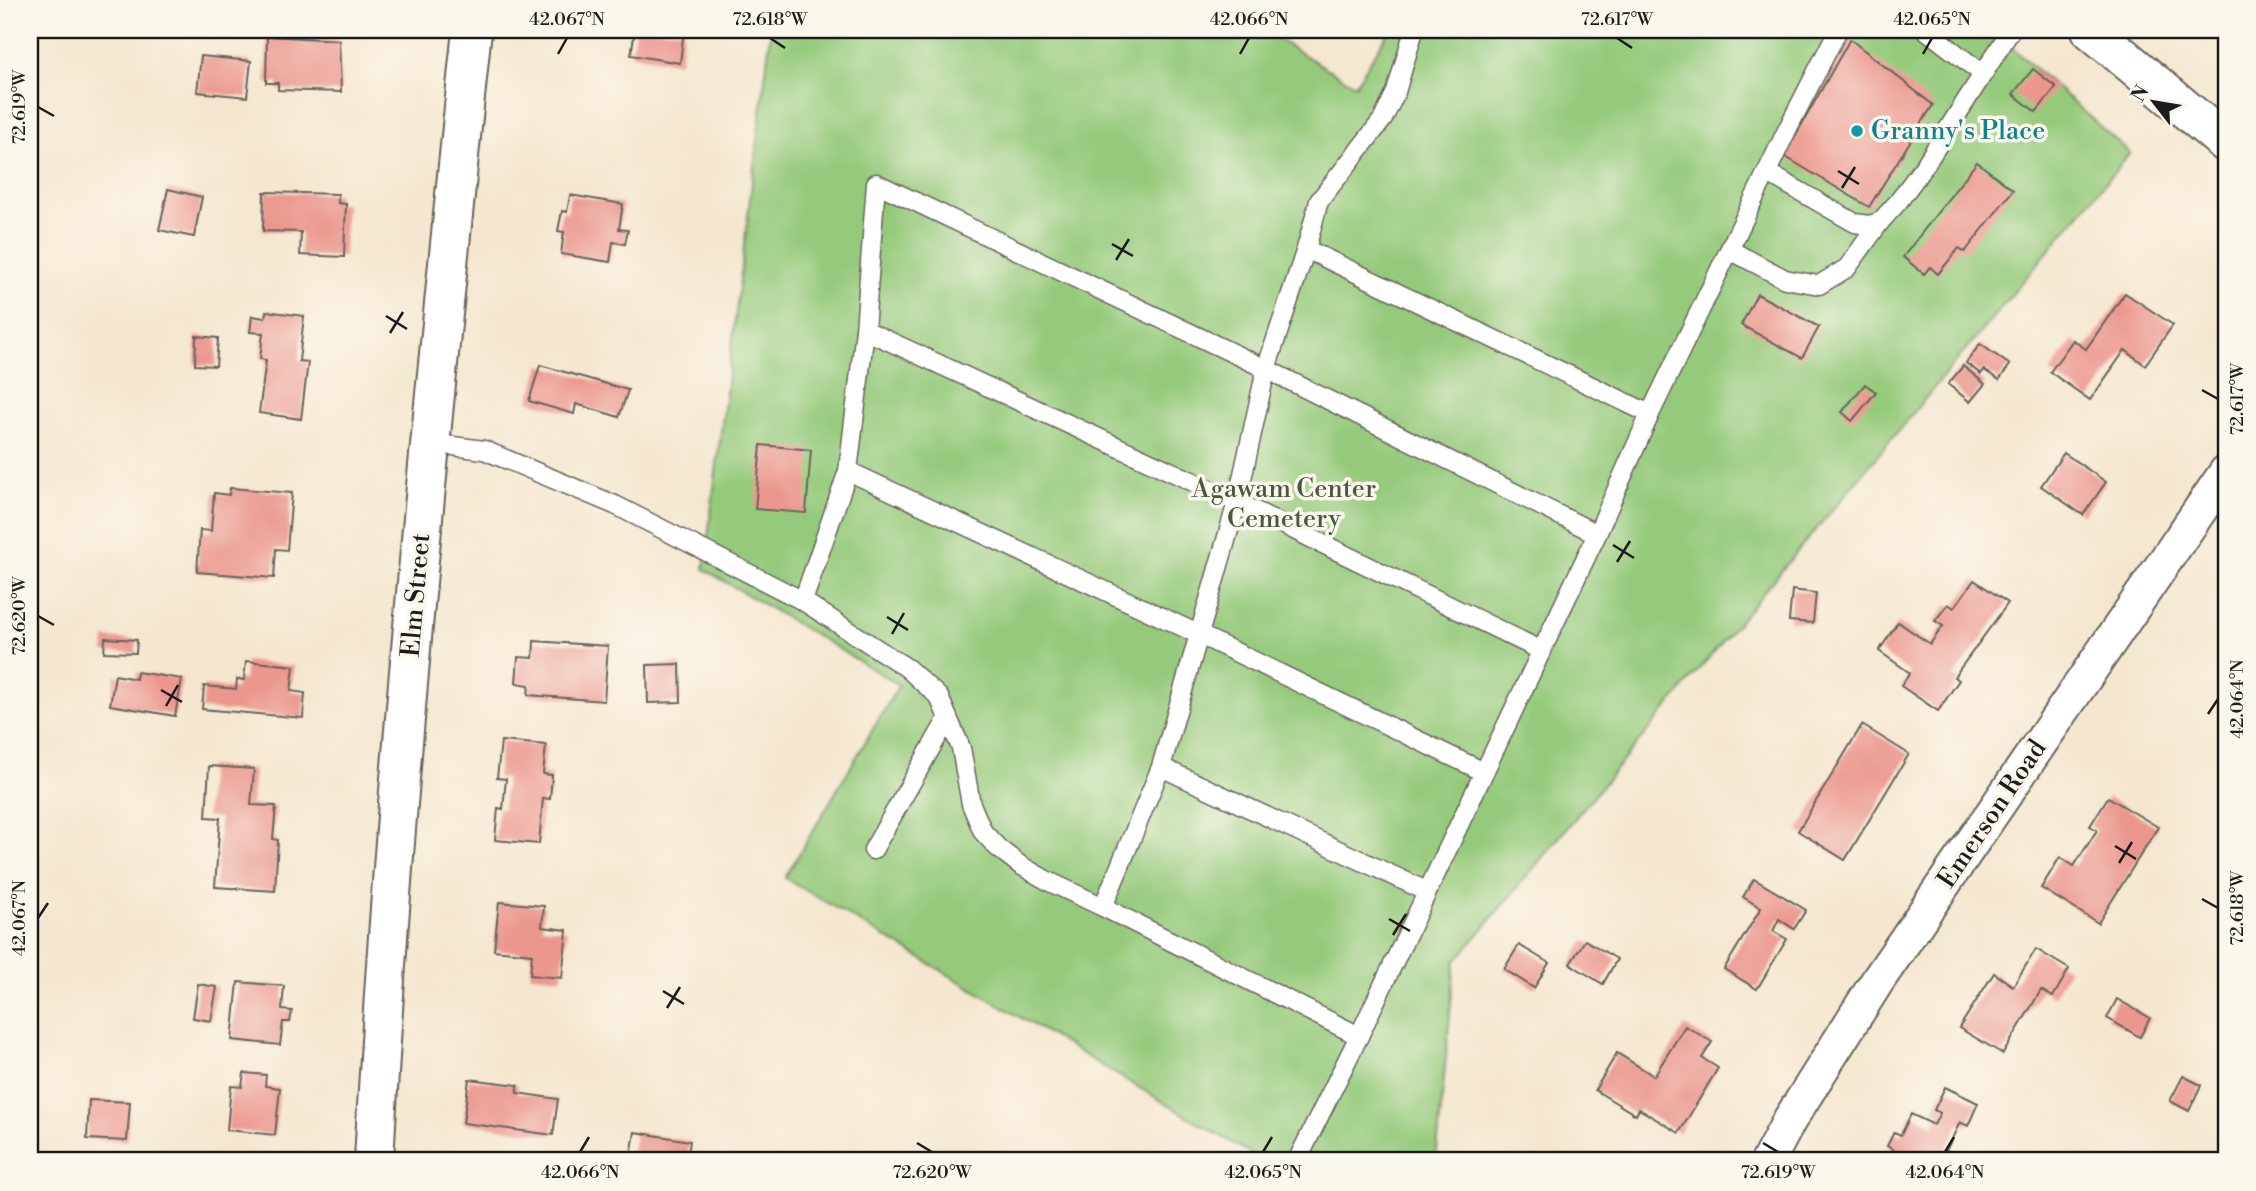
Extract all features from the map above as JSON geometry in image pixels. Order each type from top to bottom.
[{"type":"street","name":"Elm Street","points":[[374,1161],[402,746],[429,443],[472,30]]},
{"type":"street","points":[[2091,30],[2226,143]]},
{"type":"street","name":"Emerson Road","points":[[1768,1161],[1789,1121],[1878,980],[2226,472]]},
{"type":"lane","points":[[1103,907],[1161,767],[1237,502],[1266,369],[1319,201],[1382,119],[1396,92],[1414,30]]},
{"type":"lane","points":[[1298,1157],[1359,1036],[1542,652],[1650,414],[1789,125],[1838,30]]},
{"type":"lane","points":[[1926,30],[1983,74]]},
{"type":"lane","points":[[1730,250],[1785,279],[1819,285],[1847,268],[1924,165],[2011,30]]},
{"type":"lane","points":[[1768,173],[1855,223],[1869,225],[1880,222]]},
{"type":"lane","points":[[803,601],[848,471],[865,330],[876,183],[1266,369],[1597,534]]},
{"type":"lane","points":[[1306,249],[1650,414]]},
{"type":"lane","points":[[865,330],[1237,502],[1542,652]]},
{"type":"lane","points":[[429,443],[484,450],[615,505],[803,601],[907,668],[939,697],[961,748],[971,804],[983,832],[998,848],[1048,881],[1359,1036]]},
{"type":"lane","points":[[848,471],[1200,635],[1484,772]]},
{"type":"lane","points":[[873,849],[948,718]]},
{"type":"lane","points":[[1161,767],[1426,891]]},
{"type":"green space","name":"Agawam Center Cemetery","points":[[771,30],[1262,30],[1355,85],[1390,30],[1992,30],[2130,153],[1455,962],[1436,1161],[1263,1161],[785,878],[899,685],[704,569]]},
{"type":"building","points":[[635,30],[684,30],[680,63],[631,55]]},
{"type":"building","points":[[267,36],[339,40],[341,92],[278,90],[278,83],[266,83]]},
{"type":"building","name":"Granny's Place","points":[[1850,39],[1933,105],[1869,207],[1784,156]]},
{"type":"building","points":[[201,56],[251,61],[247,97],[197,92]]},
{"type":"building","points":[[2033,69],[2056,87],[2036,112],[2013,94]]},
{"type":"building","points":[[1977,162],[2013,190],[1965,252],[1959,248],[1938,274],[1930,267],[1924,274],[1903,257]]},
{"type":"building","points":[[168,189],[202,197],[194,237],[159,230]]},
{"type":"building","points":[[264,192],[338,194],[338,203],[346,204],[344,257],[300,255],[301,232],[263,231]]},
{"type":"building","points":[[570,195],[623,204],[619,229],[628,230],[625,244],[613,242],[610,262],[561,254],[564,232],[558,231],[562,211],[567,212]]},
{"type":"building","points":[[2125,293],[2173,325],[2145,365],[2125,350],[2090,400],[2050,372],[2073,340],[2086,349]]},
{"type":"building","points":[[1757,294],[1819,327],[1802,358],[1741,325]]},
{"type":"building","points":[[266,311],[304,316],[299,361],[308,362],[301,419],[259,413],[266,360],[260,359],[263,333],[250,332],[252,316],[265,318]]},
{"type":"building","points":[[196,336],[218,338],[216,366],[195,365]]},
{"type":"building","points":[[1980,344],[2010,365],[1999,380],[1984,370],[1981,374],[1966,363]]},
{"type":"building","points":[[540,365],[628,390],[619,417],[576,404],[574,414],[529,401]]},
{"type":"building","points":[[1963,366],[1985,384],[1970,402],[1948,384]]},
{"type":"building","points":[[1865,384],[1876,392],[1852,421],[1842,412]]},
{"type":"building","points":[[761,445],[811,450],[806,513],[755,509]]},
{"type":"building","points":[[2064,453],[2106,482],[2083,515],[2041,486]]},
{"type":"building","points":[[230,488],[292,493],[287,550],[276,549],[274,578],[197,572],[200,530],[211,531],[214,493],[229,495]]},
{"type":"building","points":[[1974,580],[2008,603],[1954,677],[1959,680],[1938,711],[1901,686],[1910,673],[1879,651],[1898,622],[1930,644],[1943,626],[1935,621],[1948,604],[1954,608]]},
{"type":"building","points":[[1792,590],[1816,593],[1813,623],[1789,621]]},
{"type":"building","points":[[105,638],[137,640],[136,653],[104,652]]},
{"type":"building","points":[[534,641],[608,646],[604,701],[528,695],[529,685],[516,683],[518,657],[533,658]]},
{"type":"building","points":[[246,661],[294,666],[291,691],[305,693],[303,718],[202,709],[204,686],[236,689],[237,679],[244,680]]},
{"type":"building","points":[[680,664],[681,702],[648,703],[647,665]]},
{"type":"building","points":[[137,672],[182,679],[175,716],[110,705],[115,675],[136,679]]},
{"type":"building","points":[[1862,725],[1909,754],[1845,860],[1798,831]]},
{"type":"building","points":[[501,741],[546,745],[543,774],[552,775],[550,799],[543,798],[539,844],[495,840],[498,808],[503,809],[506,779],[497,778]]},
{"type":"building","points":[[209,766],[254,769],[251,805],[276,806],[273,839],[278,840],[275,891],[215,887],[220,818],[206,817]]},
{"type":"building","points":[[2108,797],[2158,827],[2098,923],[2041,888],[2060,857],[2074,866],[2097,830],[2090,826]]},
{"type":"building","points":[[1754,879],[1806,910],[1794,929],[1779,919],[1773,931],[1787,939],[1757,989],[1724,969],[1761,908],[1743,897]]},
{"type":"building","points":[[499,902],[544,906],[542,927],[567,930],[562,978],[530,975],[532,954],[494,950]]},
{"type":"building","points":[[1585,940],[1617,959],[1603,984],[1570,964]]},
{"type":"building","points":[[1519,945],[1549,963],[1534,988],[1504,969]]},
{"type":"building","points":[[2036,949],[2069,969],[2053,997],[2041,990],[2003,1054],[1959,1028],[1994,973],[2013,986]]},
{"type":"building","points":[[238,982],[284,986],[282,1010],[292,1011],[290,1022],[283,1022],[280,1045],[232,1040]]},
{"type":"building","points":[[198,984],[217,987],[211,1021],[193,1018]]},
{"type":"building","points":[[2117,999],[2150,1018],[2140,1037],[2107,1018]]},
{"type":"building","points":[[1685,1026],[1712,1042],[1702,1058],[1718,1068],[1679,1133],[1639,1109],[1636,1115],[1595,1090],[1617,1053],[1654,1076]]},
{"type":"building","points":[[244,1073],[266,1075],[265,1086],[280,1088],[275,1135],[227,1130],[231,1086],[242,1087]]},
{"type":"building","points":[[2183,1076],[2201,1085],[2189,1111],[2170,1101]]},
{"type":"building","points":[[469,1079],[518,1085],[517,1093],[558,1099],[553,1135],[463,1123]]},
{"type":"building","points":[[1945,1087],[1978,1103],[1968,1126],[1960,1122],[1941,1161],[1888,1161],[1894,1150],[1887,1146],[1894,1132],[1901,1135],[1911,1114],[1934,1125],[1940,1113],[1934,1110]]},
{"type":"building","points":[[89,1100],[130,1102],[127,1141],[87,1139]]},
{"type":"building","points":[[635,1132],[690,1141],[687,1161],[630,1161]]},
{"type":"place","name":"Granny's Place","points":[[1857,131]]}]
